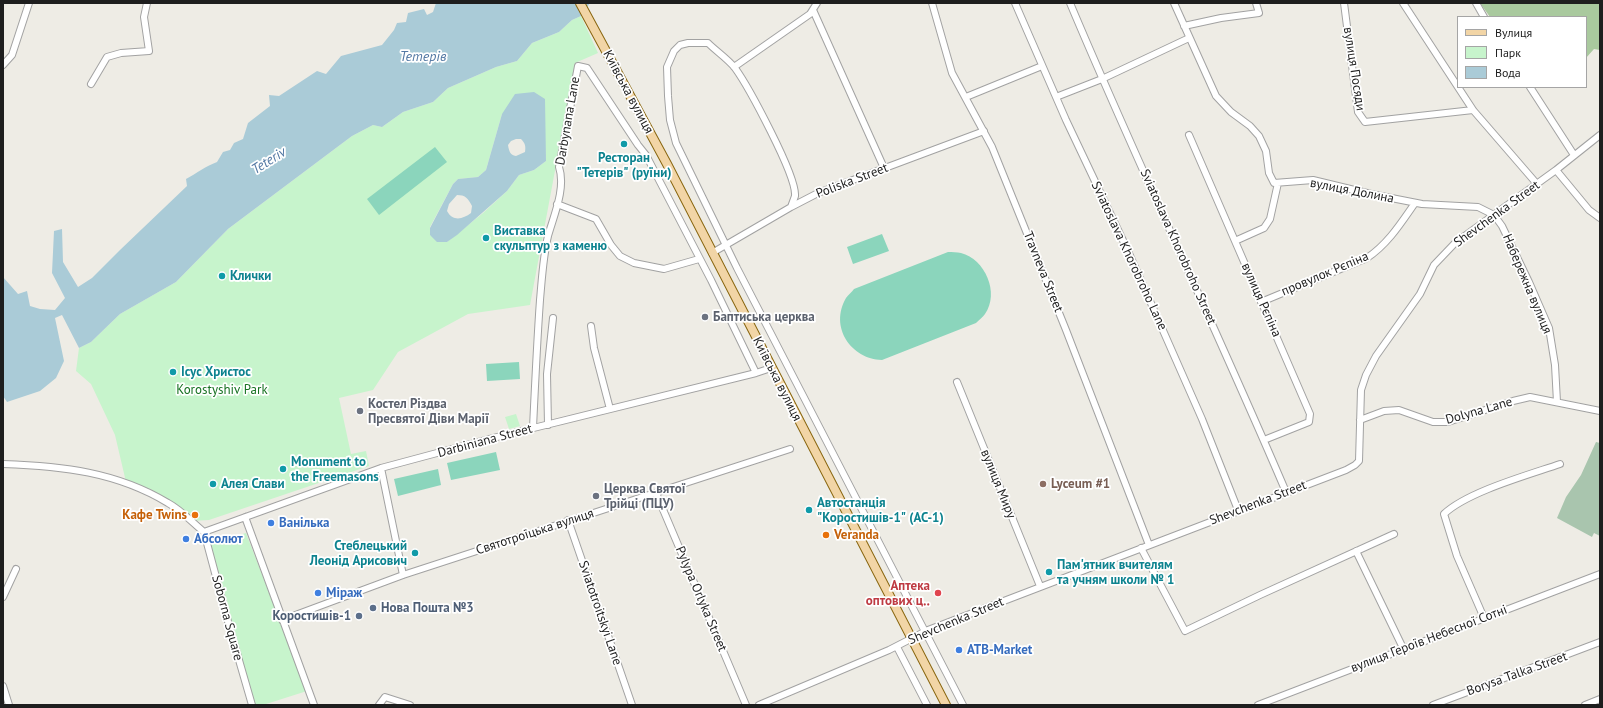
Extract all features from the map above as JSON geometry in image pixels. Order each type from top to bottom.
[{"type":"main road","name":"Київська вулиця","points":[[580,3],[667,164],[946,705]]},
{"type":"street","points":[[3,65],[12,55],[29,3]]},
{"type":"street","points":[[92,84],[107,57],[121,53],[149,51],[144,17],[147,3]]},
{"type":"street","points":[[791,207],[795,195],[791,176],[749,90],[734,67],[804,18],[818,3]]},
{"type":"street","name":"Travneva Street","points":[[932,3],[952,73],[992,147],[1066,330],[1149,545]]},
{"type":"street","name":"Sviatoslava Khorobroho Lane","points":[[1015,3],[1056,98],[1131,258],[1202,419],[1238,510]]},
{"type":"street","name":"Sviatoslava Khorobroho Street","points":[[1070,3],[1102,79],[1286,492]]},
{"type":"street","points":[[1174,3],[1216,96],[1260,136],[1266,151],[1269,173],[1274,183],[1278,183],[1270,219],[1264,228],[1234,241]]},
{"type":"street","points":[[1184,26],[1222,18],[1259,13],[1256,3]]},
{"type":"street","name":"вулиця Посяди","points":[[1344,3],[1358,112],[1365,122],[1473,110]]},
{"type":"street","points":[[1403,3],[1457,86]]},
{"type":"street","points":[[1476,3],[1483,16]]},
{"type":"street","points":[[813,10],[884,168]]},
{"type":"street","points":[[1056,98],[1102,79],[1189,38]]},
{"type":"street","name":"Київська вулиця","points":[[734,67],[708,44],[688,43],[680,46],[674,51],[667,67],[670,120],[676,143],[740,275],[963,705]]},
{"type":"street","name":"Darbynana Lane","points":[[533,428],[538,326],[543,264],[562,176],[559,167],[578,66],[587,68],[646,155],[699,259]]},
{"type":"street","points":[[966,97],[1042,66]]},
{"type":"street","points":[[1459,88],[1473,110],[1537,184]]},
{"type":"street","points":[[1531,88],[1574,154]]},
{"type":"street","name":"Poliska Street","points":[[712,253],[818,193],[984,131]]},
{"type":"street","name":"вулиця Рєпіна","points":[[1189,135],[1310,414],[1309,422],[1264,440]]},
{"type":"street","name":"Shevchenka Street","points":[[759,705],[897,647],[925,631],[1238,510],[1346,470],[1355,465],[1359,460],[1361,390],[1366,375],[1376,356],[1420,294],[1434,265],[1454,243],[1556,170],[1574,154],[1600,135]]},
{"type":"street","points":[[1556,170],[1589,210],[1600,218]]},
{"type":"street","name":"вулиця Долина","points":[[1278,183],[1313,180],[1414,203],[1478,207],[1494,215]]},
{"type":"street","name":"провулок Рєпіна","points":[[1261,302],[1366,258],[1375,252],[1394,233],[1414,203]]},
{"type":"street","points":[[557,204],[596,219],[611,245],[620,256],[634,263],[664,269],[699,259]]},
{"type":"street","name":"Набережна вулиця","points":[[1494,215],[1502,226],[1509,240],[1549,328],[1555,365],[1557,402]]},
{"type":"street","name":"Київська вулиця","points":[[699,259],[756,373]]},
{"type":"street","points":[[548,425],[547,374],[553,318]]},
{"type":"street","points":[[592,326],[594,348],[610,409]]},
{"type":"street","name":"Darbiniana Street","points":[[204,532],[381,468],[771,368]]},
{"type":"street","name":"вулиця Миру","points":[[957,382],[1040,586]]},
{"type":"street","name":"Dolyna Lane","points":[[1360,420],[1384,411],[1399,410],[1433,422],[1448,422],[1530,397],[1600,411]]},
{"type":"street","name":"Святотроїцька вулиця","points":[[282,620],[403,575],[568,520],[656,494],[790,450]]},
{"type":"street","points":[[3,464],[32,464],[84,470],[126,482],[169,503],[204,532]]},
{"type":"street","points":[[1484,618],[1457,556],[1444,514],[1452,506],[1482,492],[1560,464]]},
{"type":"street","points":[[381,468],[403,575]]},
{"type":"street","name":"Pylypa Orlyka Street","points":[[656,494],[746,705]]},
{"type":"street","points":[[245,517],[314,705]]},
{"type":"street","name":"Sviatotroitskyi Lane","points":[[568,520],[632,705]]},
{"type":"street","name":"Soborna Square","points":[[204,532],[252,705]]},
{"type":"street","points":[[1141,548],[1185,631],[1394,534]]},
{"type":"street","points":[[1356,551],[1404,648]]},
{"type":"street","points":[[3,597],[16,569]]},
{"type":"street","name":"вулиця Героїв Небесної Сотні","points":[[1258,705],[1600,574]]},
{"type":"street","name":"Borysa Talka Street","points":[[1433,705],[1600,642]]},
{"type":"street","points":[[897,647],[927,705]]},
{"type":"street","points":[[3,686],[9,705]]},
{"type":"street","points":[[379,705],[385,697],[410,705]]},
{"type":"street","points":[[1584,705],[1600,699]]},
{"type":"green space","points":[[1480,3],[1600,3],[1600,50],[1594,49],[1587,57],[1587,16],[1489,16]]},
{"type":"green space","name":"Korostyshiv Park","points":[[581,16],[598,53],[575,63],[530,305],[468,314],[398,352],[373,390],[339,398],[351,454],[366,451],[369,466],[209,520],[191,521],[169,503],[126,482],[115,435],[91,384],[76,371],[79,348],[91,342],[120,314],[176,282],[228,229],[352,136],[373,125],[382,127],[403,112],[433,102],[448,88],[496,67],[517,61],[532,43],[559,32],[572,20]],"holes":[[[502,114],[544,135],[546,161],[534,170],[519,175],[507,191],[483,213],[447,242],[430,235],[430,227],[453,184],[458,179],[478,177],[486,170]]]},
{"type":"green space","points":[[435,147],[447,162],[379,215],[367,199]]},
{"type":"green space","points":[[882,234],[889,251],[853,264],[847,247]]},
{"type":"green space","points":[[948,252],[970,256],[983,269],[988,278],[991,296],[989,306],[985,314],[976,323],[882,360],[861,354],[853,348],[846,340],[840,320],[841,309],[846,298],[854,289]]},
{"type":"green space","points":[[519,362],[520,379],[487,381],[486,364]]},
{"type":"green space","points":[[516,414],[520,426],[509,429],[505,417]]},
{"type":"green space","points":[[1596,442],[1600,443],[1600,536],[1594,533],[1592,537],[1557,518],[1566,497],[1581,475]]},
{"type":"green space","points":[[496,452],[500,470],[451,480],[447,463]]},
{"type":"green space","points":[[438,469],[441,485],[398,496],[394,479]]},
{"type":"green space","points":[[246,533],[307,691],[263,705],[254,705],[209,544]]},
{"type":"water","name":"Тетерів","points":[[436,3],[590,3],[581,16],[572,20],[559,32],[532,43],[517,61],[496,67],[448,88],[433,102],[403,112],[382,127],[373,125],[352,136],[228,229],[176,282],[120,314],[91,342],[79,348],[62,315],[55,318],[64,361],[56,378],[40,391],[7,402],[3,396],[3,277],[18,294],[27,291],[30,306],[40,309],[55,310],[65,298],[52,273],[54,231],[62,229],[63,262],[78,287],[92,278],[187,186],[186,179],[217,162],[223,152],[230,150],[234,143],[243,139],[248,123],[270,106],[269,95],[279,96],[317,71],[326,74],[341,56],[382,45],[394,30],[397,23],[406,22],[408,13],[424,9],[427,15],[433,12]]},
{"type":"water","points":[[534,92],[545,99],[546,161],[534,170],[519,175],[507,191],[457,235],[447,242],[437,242],[430,235],[430,228],[453,184],[458,179],[478,177],[486,170],[502,114],[515,94]],"holes":[[[521,139],[525,148],[525,152],[516,156],[512,155],[508,145],[511,141]],[[457,195],[466,198],[472,206],[471,213],[465,217],[455,218],[452,217],[447,211],[449,204]]]},
{"type":"place","name":"Ресторан \"Тетерів\" (руїни)","points":[[624,144]]},
{"type":"place","name":"Виставка скульптур з каменю","points":[[486,238]]},
{"type":"place","name":"Клички","points":[[222,276]]},
{"type":"place","name":"Баптиська церква","points":[[705,317]]},
{"type":"place","name":"Ісус Христос","points":[[173,372]]},
{"type":"place","name":"Костел Різдва Пресвятої Діви Марії","points":[[360,411]]},
{"type":"place","name":"Monument to the Freemasons","points":[[283,469]]},
{"type":"place","name":"Алея Слави","points":[[213,484]]},
{"type":"place","name":"Lyceum #1","points":[[1043,484]]},
{"type":"place","name":"Церква Святої Трійці (ПЦУ)","points":[[596,496]]},
{"type":"place","name":"Автостанція \"Коростишів-1\" (АС-1)","points":[[809,510]]},
{"type":"place","name":"Кафе Twins","points":[[195,515]]},
{"type":"place","name":"Ванілька","points":[[271,523]]},
{"type":"place","name":"Veranda","points":[[826,535]]},
{"type":"place","name":"Абсолют","points":[[186,539]]},
{"type":"place","name":"Стеблецький Леонід Арисович","points":[[415,553]]},
{"type":"place","name":"Пам'ятник вчителям та учням школи № 1","points":[[1049,572]]},
{"type":"place","name":"Міраж","points":[[318,593]]},
{"type":"place","name":"Аптека оптових ц‥","points":[[938,593]]},
{"type":"place","name":"Нова Пошта №3","points":[[373,608]]},
{"type":"place","name":"Коростишів-1","points":[[359,616]]},
{"type":"place","name":"ATB-Market","points":[[959,650]]},
{"type":"water label","name":"Teteriv","points":[[269,161]]}]
